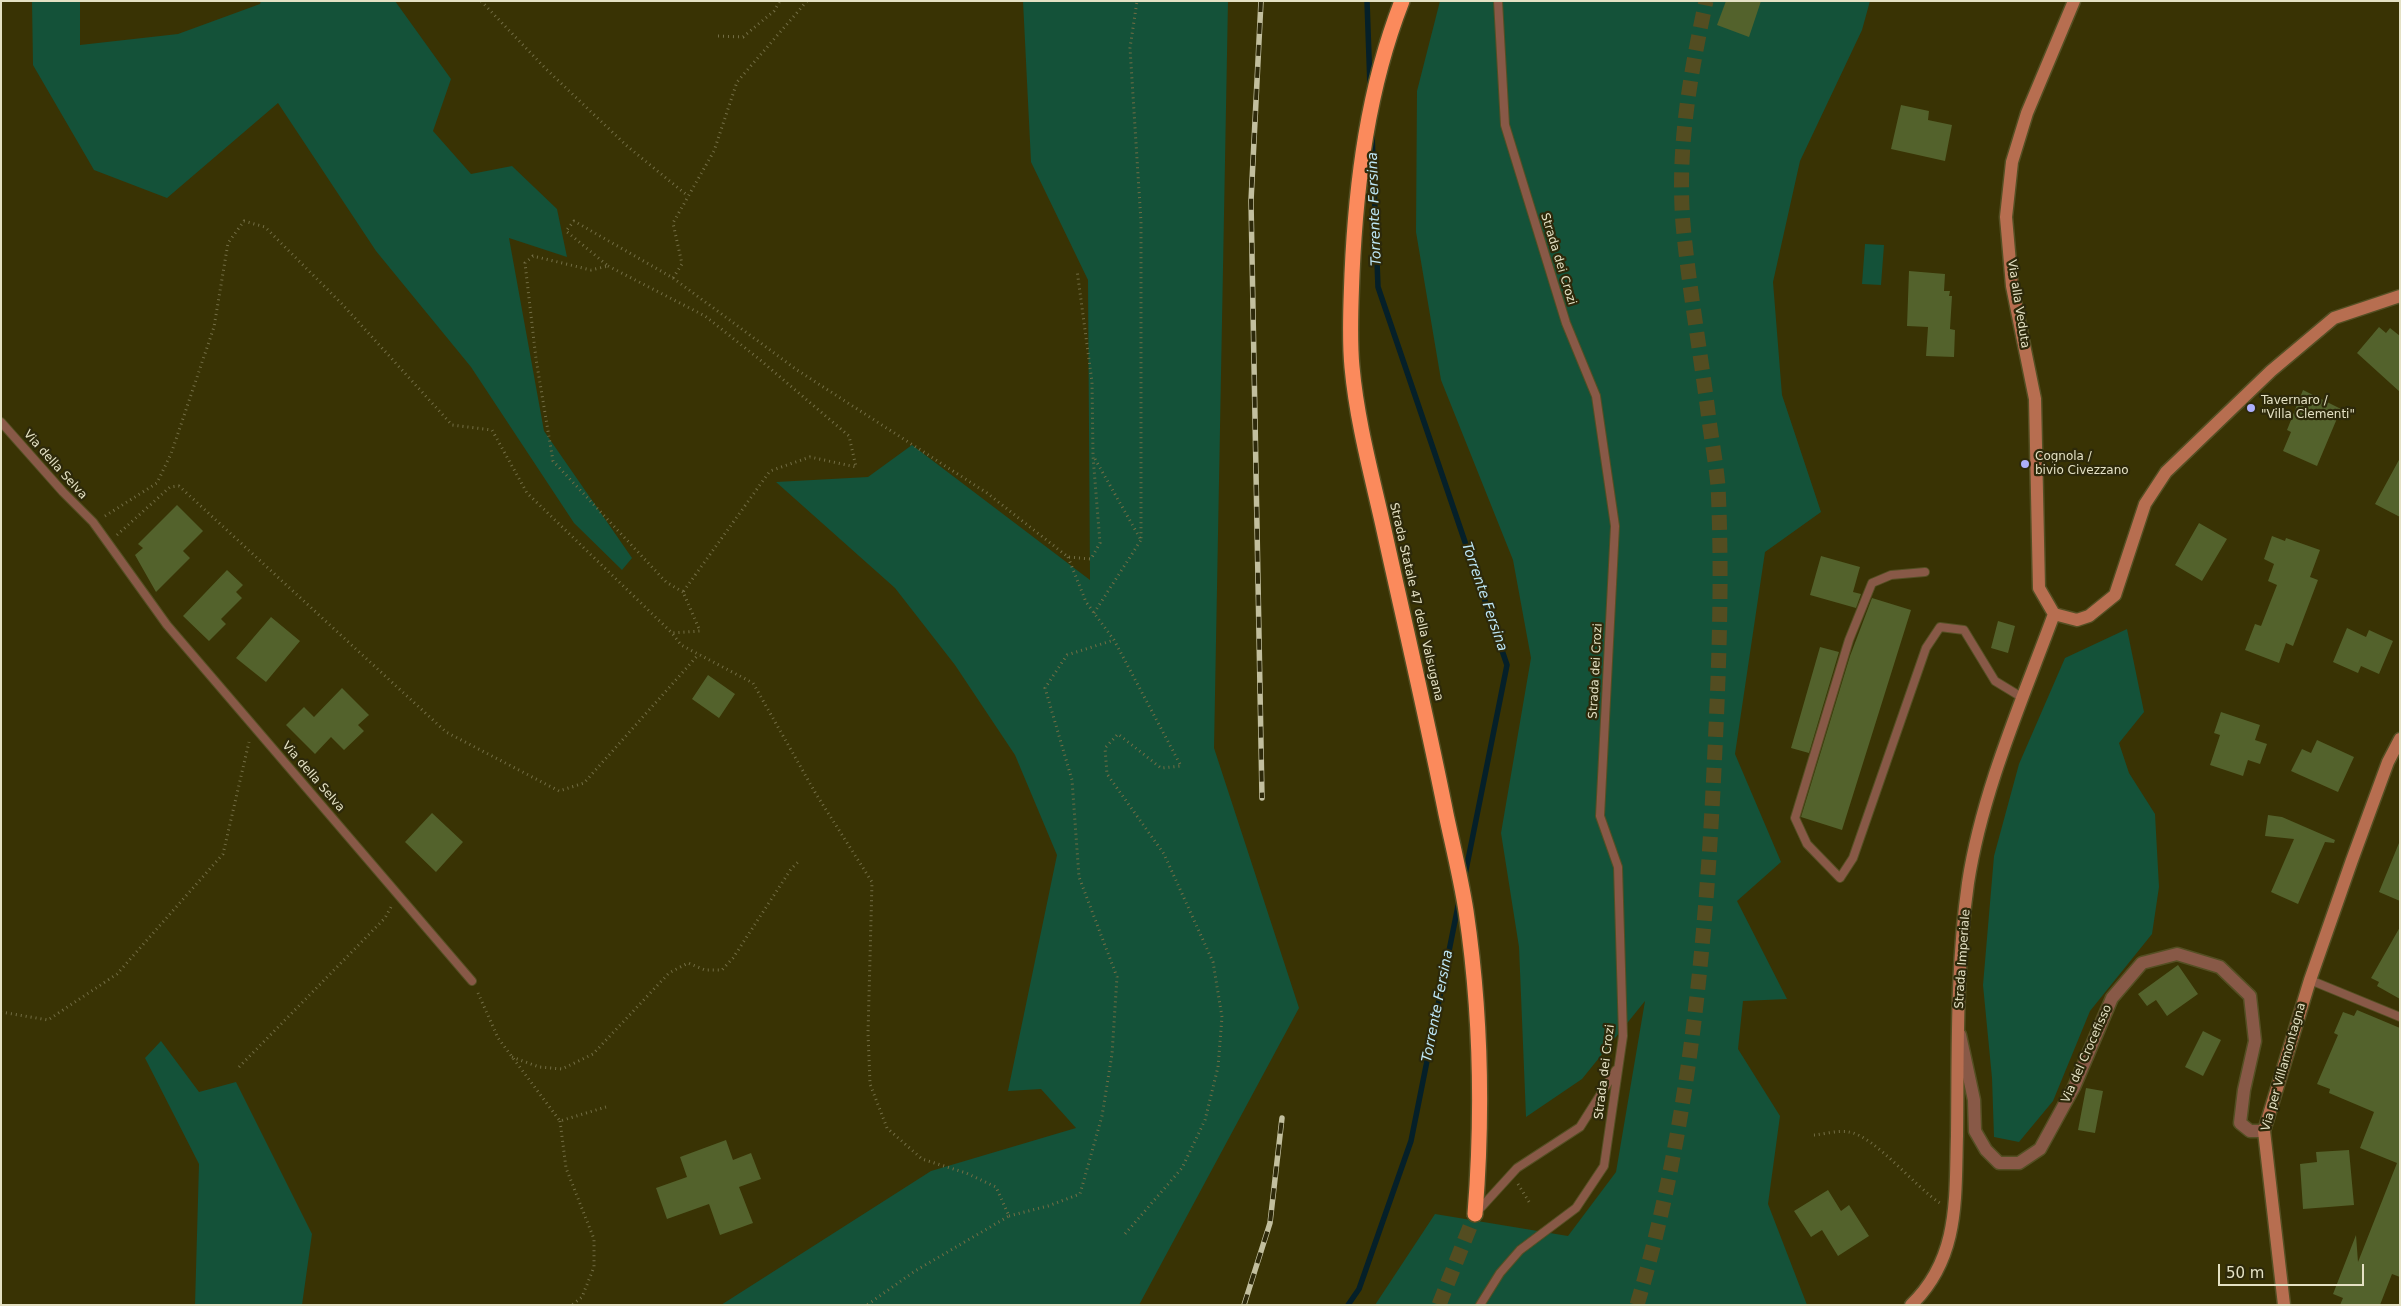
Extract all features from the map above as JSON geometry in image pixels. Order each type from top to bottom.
[{"type":"highway","name":"Strada Statale 47 della Valsugana","points":[[1402,1],[1378,80],[1358,179],[1351,302],[1352,366],[1362,432],[1420,687],[1465,908],[1475,978],[1481,1091],[1476,1214]]},
{"type":"street","name":"Via alla Veduta","points":[[2054,614],[2040,588],[2035,399],[2012,286],[2006,216],[2012,162],[2022,129],[2074,1]]},
{"type":"street","points":[[2054,614],[2077,620],[2089,616],[2115,595],[2145,504],[2166,472],[2271,371],[2334,318],[2400,296]]},
{"type":"street","name":"Strada Imperiale","points":[[1911,1305],[1925,1292],[1945,1255],[1955,1213],[1960,972],[1968,883],[1987,800],[2054,614]]},
{"type":"street","name":"Via per Villamontagna","points":[[2284,1305],[2264,1131],[2310,980],[2358,842],[2388,762],[2400,739]]},
{"type":"street","name":"Via del Crocefisso","points":[[1958,1029],[1973,1092],[1975,1131],[1986,1150],[1999,1163],[2019,1163],[2040,1149],[2074,1087],[2112,998],[2142,963],[2177,954],[2220,967],[2250,996],[2255,1041],[2244,1090],[2240,1123],[2250,1131],[2264,1131]]},
{"type":"lane","name":"Strada dei Crozi","points":[[1480,1305],[1500,1273],[1520,1250],[1576,1208],[1604,1166],[1623,1036],[1618,867],[1600,816],[1616,526],[1596,396],[1566,322],[1505,125],[1498,1]]},
{"type":"lane","name":"Via della Selva","points":[[1,422],[63,492],[94,522],[107,543],[167,625],[472,980]]},
{"type":"lane","points":[[1925,572],[1891,575],[1872,583],[1849,640],[1795,818],[1807,844],[1840,878],[1853,858],[1926,648],[1940,627],[1964,630],[1995,681],[2023,698]]},
{"type":"lane","points":[[2310,980],[2400,1017]]},
{"type":"lane","points":[[1476,1214],[1511,1173],[1580,1127],[1618,1066]]},
{"type":"path","points":[[481,1],[545,68],[627,146],[688,196]]},
{"type":"path","points":[[718,36],[743,36],[774,11],[780,1]]},
{"type":"path","points":[[673,278],[682,264],[673,223],[714,151],[737,82],[807,1]]},
{"type":"path","points":[[1094,613],[1141,540],[1142,222],[1130,48],[1137,1]]},
{"type":"path","points":[[94,522],[124,506],[157,483],[171,454],[214,327],[228,243],[244,221],[265,226],[342,304],[452,424],[492,430],[527,493],[672,633],[681,645],[753,683],[816,794],[872,882],[868,1033],[870,1084],[887,1128],[922,1159],[966,1173],[996,1188],[1009,1216]]},
{"type":"path","points":[[683,592],[770,471],[810,456],[856,467],[849,436],[706,316],[608,266],[566,231],[574,221],[673,278],[797,370],[987,494],[1068,557],[1086,602],[1114,640],[1181,766],[1160,768],[1118,734],[1105,748],[1107,774],[1164,854],[1213,962],[1222,1017],[1218,1067],[1205,1120],[1182,1168],[1125,1234]]},
{"type":"path","points":[[608,266],[591,270],[533,256],[525,263],[536,359],[553,461],[666,582],[683,592],[700,631],[672,633]]},
{"type":"path","points":[[1068,557],[1091,559],[1100,543],[1094,456],[1092,382],[1077,270]]},
{"type":"path","points":[[1094,456],[1141,540]]},
{"type":"path","points":[[107,543],[170,487],[178,486],[446,732],[559,790],[584,783],[699,654]]},
{"type":"path","points":[[867,1305],[915,1271],[1009,1216],[1048,1206],[1080,1194],[1102,1116],[1112,1054],[1117,977],[1079,877],[1072,780],[1045,688],[1067,655],[1114,640]]},
{"type":"path","points":[[1,1012],[48,1020],[117,974],[223,854],[254,725]]},
{"type":"path","points":[[512,1056],[539,1067],[562,1069],[593,1054],[669,973],[688,963],[706,970],[722,970],[733,958],[791,869],[798,862]]},
{"type":"path","points":[[239,1067],[385,918],[398,893]]},
{"type":"path","points":[[472,980],[498,1038],[560,1121],[566,1168],[594,1239],[594,1267],[582,1297],[572,1305]]},
{"type":"path","points":[[560,1121],[606,1107]]},
{"type":"path","points":[[1814,1135],[1849,1132],[1869,1141],[1926,1194],[1955,1213]]},
{"type":"path","points":[[1511,1173],[1531,1205]]},
{"type":"green space","points":[[32,1],[80,1],[80,45],[178,34],[260,4],[261,1],[395,1],[451,79],[433,131],[471,174],[512,166],[557,209],[567,257],[509,238],[544,431],[632,558],[622,570],[574,523],[471,367],[376,251],[278,103],[167,198],[94,170],[33,65]]},
{"type":"green space","points":[[1023,1],[1228,1],[1214,748],[1299,1008],[1139,1305],[721,1305],[931,1171],[1076,1128],[1041,1089],[1008,1091],[1057,855],[1015,755],[955,665],[895,588],[776,482],[868,477],[912,445],[1090,580],[1088,280],[1031,162]]},
{"type":"green space","points":[[1440,1],[1870,1],[1862,30],[1800,161],[1773,282],[1782,395],[1821,512],[1765,552],[1735,754],[1781,862],[1737,901],[1787,999],[1743,1001],[1738,1049],[1780,1116],[1768,1204],[1807,1305],[1375,1305],[1435,1214],[1568,1236],[1616,1172],[1645,1001],[1582,1079],[1526,1117],[1519,947],[1501,833],[1531,658],[1513,560],[1441,380],[1416,232],[1417,91]]},
{"type":"green space","points":[[1865,244],[1884,245],[1881,285],[1862,284]]},
{"type":"green space","points":[[2127,629],[2144,712],[2119,743],[2129,773],[2155,814],[2159,887],[2152,934],[2090,1011],[2053,1101],[2019,1142],[1994,1137],[1992,1078],[1983,985],[1994,856],[2019,764],[2065,658]]},
{"type":"green space","points":[[161,1041],[199,1092],[236,1082],[312,1234],[302,1305],[195,1305],[199,1164],[145,1058]]},
{"type":"building","points":[[1726,1],[1761,1],[1749,37],[1717,25]]},
{"type":"building","points":[[1901,105],[1929,111],[1928,120],[1952,125],[1945,161],[1891,149]]},
{"type":"building","points":[[1909,271],[1945,274],[1944,291],[1950,291],[1949,296],[1952,296],[1950,329],[1955,330],[1954,357],[1926,356],[1928,327],[1907,326]]},
{"type":"building","points":[[2379,327],[2386,333],[2390,328],[2400,336],[2400,392],[2357,353]]},
{"type":"building","points":[[2303,390],[2341,409],[2317,466],[2283,451],[2291,432],[2287,430]]},
{"type":"building","points":[[2400,458],[2400,517],[2375,504]]},
{"type":"building","points":[[177,505],[203,531],[183,551],[190,558],[156,592],[135,555],[143,548],[138,544]]},
{"type":"building","points":[[2199,523],[2227,539],[2202,581],[2175,565]]},
{"type":"building","points":[[2272,536],[2285,541],[2286,538],[2320,550],[2310,577],[2318,580],[2293,646],[2286,643],[2279,663],[2245,650],[2255,624],[2261,626],[2277,585],[2268,581],[2274,564],[2264,559]]},
{"type":"building","points":[[1821,556],[1860,567],[1853,592],[1861,594],[1856,608],[1810,595]]},
{"type":"building","points":[[227,570],[243,585],[236,592],[242,598],[221,619],[226,624],[209,641],[183,616]]},
{"type":"building","points":[[1872,598],[1911,610],[1842,830],[1801,817],[1850,656]]},
{"type":"building","points":[[271,617],[300,641],[266,682],[236,658]]},
{"type":"building","points":[[1998,621],[2015,626],[2008,653],[1991,648]]},
{"type":"building","points":[[2347,628],[2366,637],[2369,630],[2393,641],[2379,674],[2361,666],[2358,673],[2333,662]]},
{"type":"building","points":[[1820,647],[1839,652],[1809,753],[1791,748]]},
{"type":"building","points":[[708,675],[735,694],[719,718],[692,699]]},
{"type":"building","points":[[342,688],[369,715],[358,725],[364,731],[344,750],[331,737],[315,754],[286,725],[304,707],[314,717]]},
{"type":"building","points":[[2221,712],[2260,725],[2255,740],[2267,744],[2260,764],[2248,760],[2243,776],[2210,765],[2220,735],[2214,733]]},
{"type":"building","points":[[2317,740],[2354,757],[2338,792],[2291,771],[2302,749],[2311,753]]},
{"type":"building","points":[[432,813],[463,842],[436,872],[405,842]]},
{"type":"building","points":[[2268,815],[2282,817],[2335,840],[2334,843],[2325,842],[2298,904],[2271,892],[2294,839],[2265,836]]},
{"type":"building","points":[[2400,843],[2400,901],[2379,892]]},
{"type":"building","points":[[2400,927],[2400,999],[2377,986],[2379,982],[2371,978]]},
{"type":"building","points":[[2178,965],[2198,994],[2167,1016],[2156,1000],[2147,1006],[2138,994]]},
{"type":"building","points":[[2357,1010],[2400,1028],[2400,1277],[2392,1274],[2380,1305],[2340,1305],[2343,1298],[2333,1294],[2356,1235],[2358,1262],[2397,1163],[2360,1148],[2374,1112],[2329,1093],[2330,1089],[2317,1084],[2338,1035],[2334,1033],[2343,1012],[2354,1016]]},
{"type":"building","points":[[2203,1031],[2221,1040],[2203,1076],[2185,1067]]},
{"type":"building","points":[[2086,1088],[2103,1091],[2095,1133],[2078,1130]]},
{"type":"building","points":[[726,1140],[733,1160],[751,1153],[761,1179],[739,1187],[753,1223],[720,1235],[709,1204],[667,1219],[656,1188],[687,1177],[680,1157]]},
{"type":"building","points":[[2349,1150],[2354,1205],[2303,1209],[2300,1164],[2317,1162],[2316,1152]]},
{"type":"building","points":[[1828,1190],[1841,1211],[1849,1205],[1869,1236],[1838,1256],[1822,1230],[1811,1237],[1794,1211]]},
{"type":"waterway","name":"Torrente Fersina","points":[[1367,1],[1370,86]]},
{"type":"waterway","name":"Torrente Fersina","points":[[1372,135],[1378,287],[1507,665],[1465,875]]},
{"type":"waterway","name":"Torrente Fersina","points":[[1348,1305],[1359,1289],[1411,1141],[1459,901]]},
{"type":"tunnel","points":[[1637,1305],[1669,1178],[1681,1114],[1698,985],[1713,790],[1720,600],[1718,486],[1688,273],[1682,196],[1683,140],[1686,112],[1706,1]]},
{"type":"tunnel","points":[[1439,1305],[1475,1214]]},
{"type":"railway","points":[[1261,1],[1251,201],[1262,798]]},
{"type":"railway","points":[[1244,1305],[1270,1223],[1282,1118]]},
{"type":"place","name":"Tavernaro / \"Villa Clementi\"","points":[[2251,408]]},
{"type":"place","name":"Cognola / bivio Civezzano","points":[[2025,464]]}]
